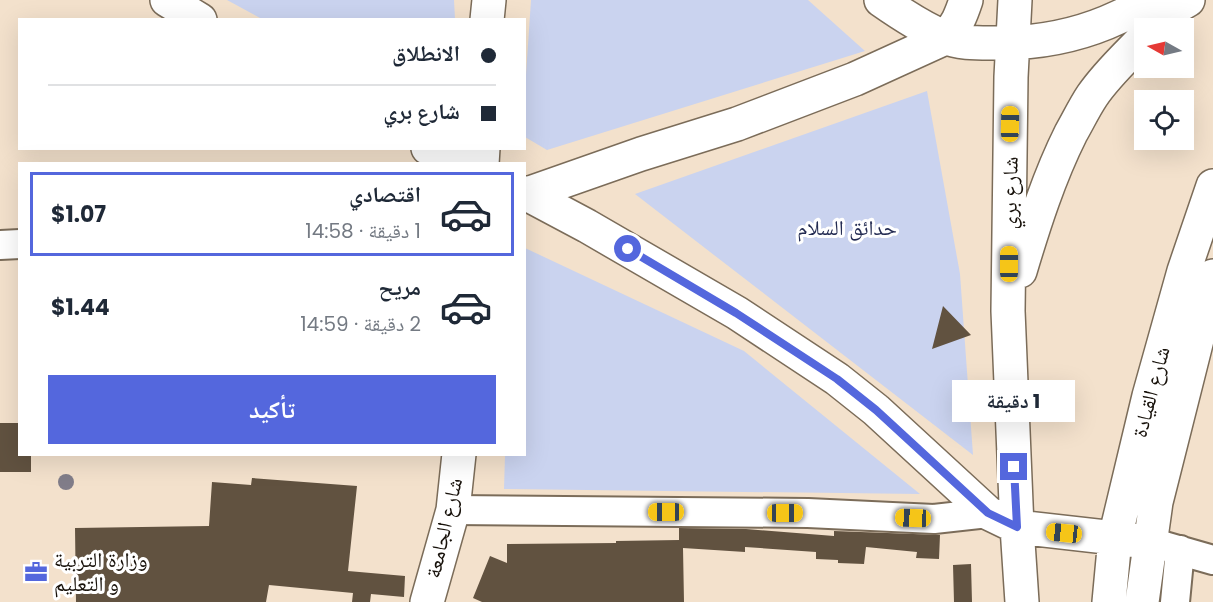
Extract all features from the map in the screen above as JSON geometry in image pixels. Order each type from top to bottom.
[{"type":"main road","points":[[167,0],[197,18]]},
{"type":"main road","points":[[487,18],[489,0]]},
{"type":"main road","points":[[881,0],[906,17],[945,38],[978,43],[1012,43],[1049,39],[1119,18],[1152,0]]},
{"type":"main road","points":[[526,193],[737,124],[855,80],[945,38],[955,28],[966,0]]},
{"type":"main road","name":"شارع بري","points":[[1014,0],[1008,311],[1022,602]]},
{"type":"main road","points":[[1164,18],[1188,0]]},
{"type":"main road","points":[[1008,311],[1043,196],[1064,147],[1091,97],[1110,72],[1134,48]]},
{"type":"main road","points":[[432,150],[457,162]]},
{"type":"main road","name":"شارع القيادة","points":[[1109,602],[1115,538],[1149,396],[1184,272],[1213,186]]},
{"type":"main road","points":[[526,193],[736,313],[837,379],[876,410],[988,513],[1017,527],[1165,546]]},
{"type":"main road","name":"شارع القيادة","points":[[1142,602],[1165,546],[1156,501],[1213,276]]},
{"type":"main road","name":"شارع الجامعة","points":[[427,602],[453,510],[459,456]]},
{"type":"street","points":[[0,245],[18,244]]},
{"type":"street","points":[[453,510],[808,513],[934,519],[988,513]]},
{"type":"street","points":[[1165,546],[1213,560]]},
{"type":"street","name":"شارع القيادة","points":[[1165,546],[1175,602]]},
{"type":"green space","points":[[227,0],[454,0],[455,18],[260,18]]},
{"type":"green space","points":[[531,0],[808,0],[865,51],[547,150],[526,138],[526,75]]},
{"type":"green space","name":"حدائق السلام","points":[[927,91],[960,274],[973,455],[635,194]]},
{"type":"green space","points":[[526,248],[744,351],[920,494],[504,489],[505,456],[526,456]]},
{"type":"building","points":[[943,306],[971,335],[932,349]]},
{"type":"building","points":[[0,423],[18,423],[18,456],[31,456],[31,472],[0,472]]},
{"type":"building","points":[[252,478],[357,486],[348,571],[405,576],[404,597],[371,594],[370,602],[352,602],[353,593],[269,585],[266,602],[76,602],[75,528],[209,526],[212,482],[251,485]]},
{"type":"building","points":[[679,528],[746,529],[834,536],[834,531],[940,535],[939,559],[916,558],[917,552],[866,547],[864,564],[816,559],[816,552],[745,547],[745,552],[683,548],[684,602],[482,602],[473,598],[490,556],[507,563],[507,544],[679,540]]},
{"type":"building","points":[[971,564],[972,602],[954,602],[953,565]]},
{"type":"place","name":"وزارة التربية و التعليم","points":[[36,572]]},
{"type":"route","points":[[628,249],[736,313],[837,379],[876,410],[988,513],[1017,527],[1014,467]]}]
